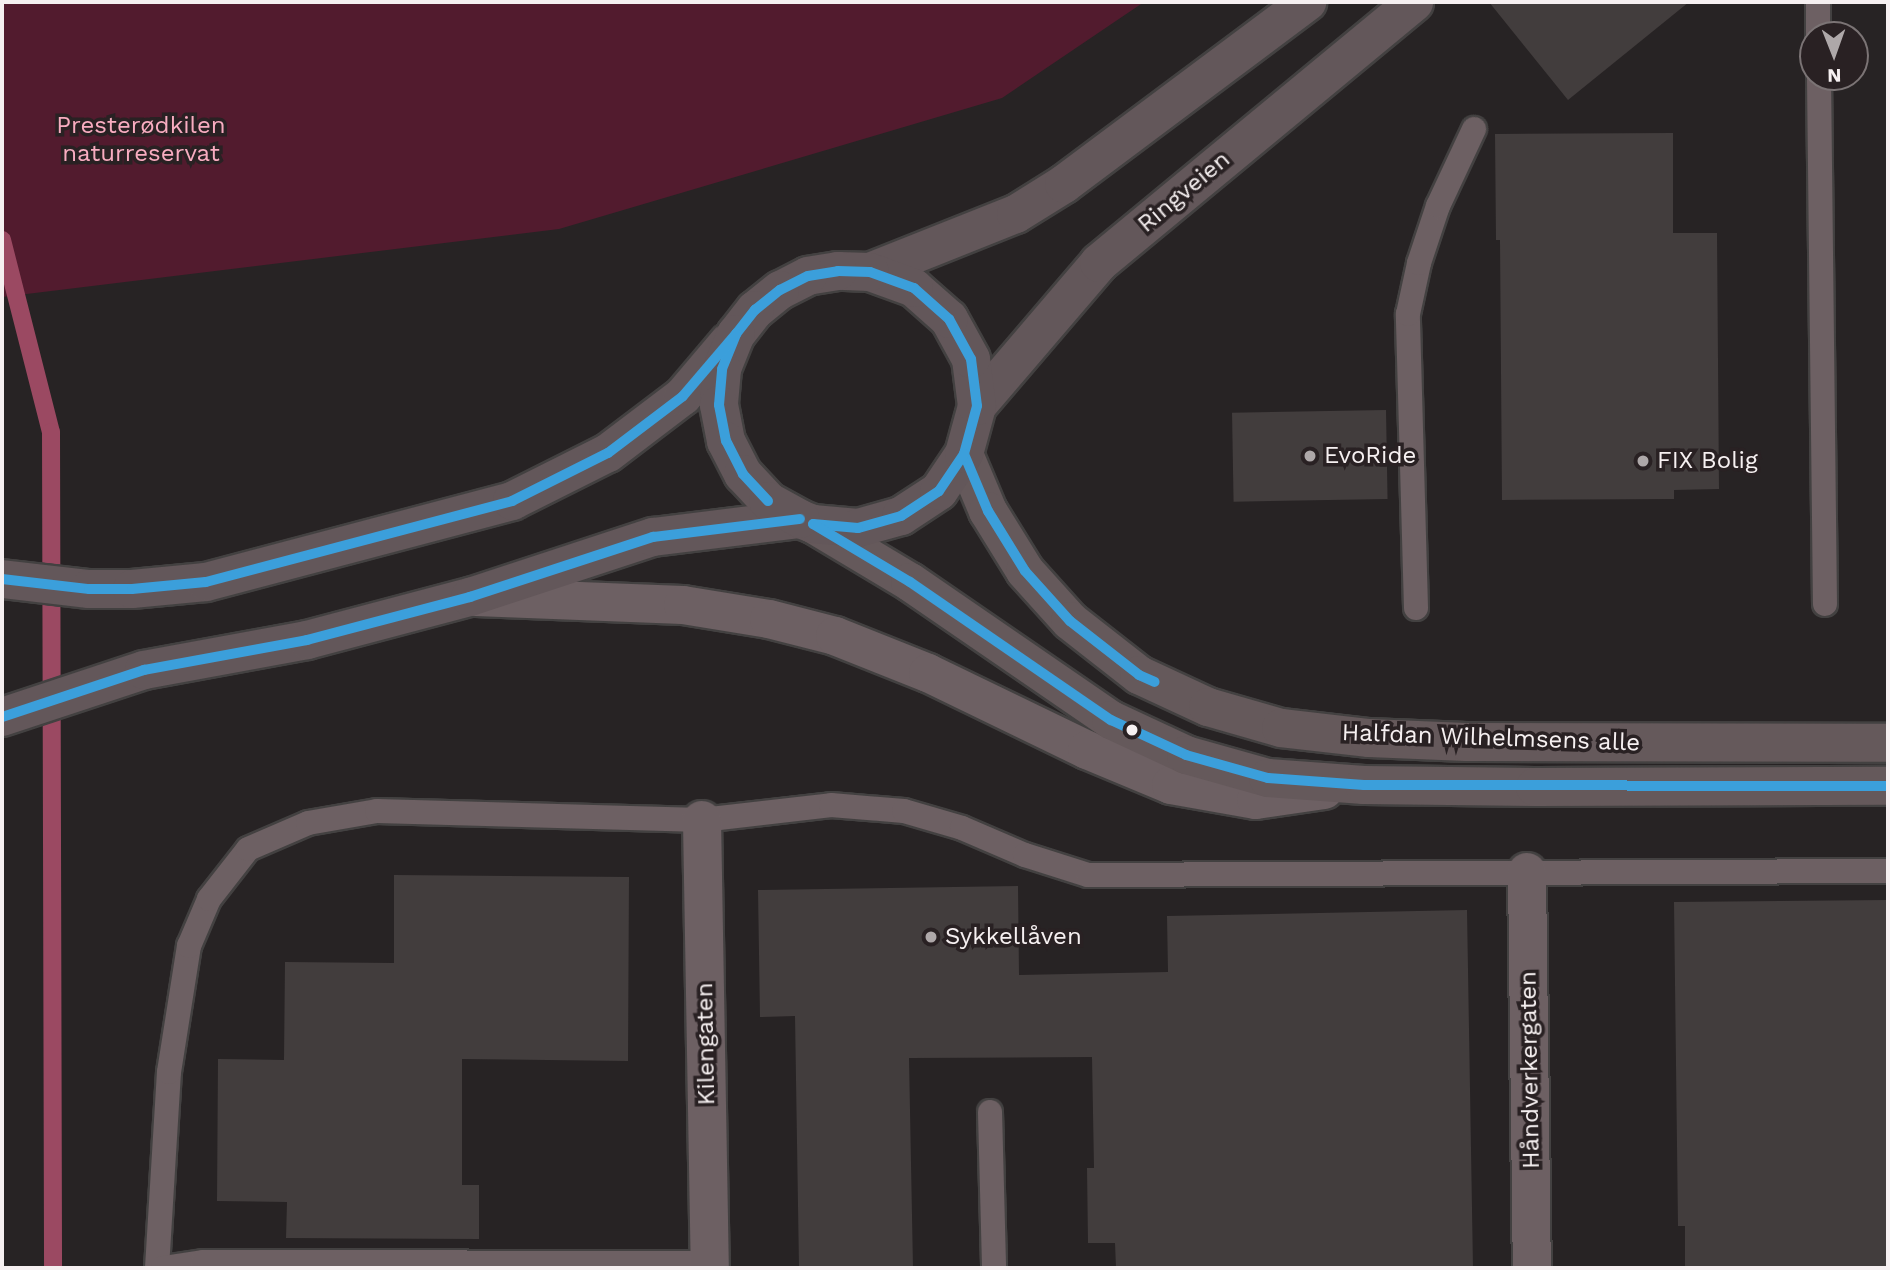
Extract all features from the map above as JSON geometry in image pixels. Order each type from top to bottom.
[{"type":"main road","name":"Ringveien","points":[[870,272],[1017,214],[1064,184],[1307,2]]},
{"type":"main road","name":"Ringveien","points":[[977,406],[1098,264],[1414,2]]},
{"type":"main road","name":"Ringveien","points":[[838,271],[870,272],[914,288],[949,319],[971,359],[977,406],[964,454],[939,491],[901,516],[858,528],[807,521],[768,500],[743,474],[726,441],[719,405],[722,369],[736,334],[755,310],[780,290],[808,276],[838,271]]},
{"type":"main road","points":[[7,579],[89,589],[132,589],[206,582],[512,501],[608,453],[683,396],[736,334]]},
{"type":"main road","name":"Halfdan Wilhelmsens alle","points":[[964,454],[988,511],[1025,571],[1070,621],[1139,675],[1208,707],[1281,728],[1368,738],[1465,742],[1888,743]]},
{"type":"main road","points":[[9,715],[144,670],[307,640],[470,597],[653,537],[807,521]]},
{"type":"main road","name":"Halfdan Wilhelmsens alle","points":[[807,521],[910,582],[1111,720],[1186,755],[1268,778],[1364,785],[1888,786]]},
{"type":"street","points":[[470,597],[683,605],[769,619],[835,636],[928,673],[1087,750],[1171,785],[1256,800],[1364,785]]},
{"type":"street","name":"Kilengaten","points":[[702,820],[710,1266]]},
{"type":"street","name":"Håndverkergaten","points":[[1527,873],[1532,1268]]},
{"type":"lane","points":[[1818,2],[1818,21]]},
{"type":"lane","points":[[1819,91],[1825,604]]},
{"type":"lane","points":[[1416,608],[1408,314],[1419,263],[1438,206],[1474,129]]},
{"type":"lane","points":[[157,1268],[169,1072],[189,946],[209,899],[248,849],[308,823],[377,811],[702,820],[831,805],[904,811],[962,828],[1025,855],[1088,875],[1888,871]]},
{"type":"lane","points":[[990,1112],[994,1268]]},
{"type":"lane","points":[[163,1268],[203,1262],[710,1266]]},
{"type":"green space","name":"Presterødkilen naturreservat","points":[[2,2],[1144,2],[1002,98],[559,229],[2,297]]},
{"type":"building","points":[[1489,2],[1689,2],[1568,100]]},
{"type":"building","points":[[1673,133],[1673,233],[1717,233],[1719,489],[1674,490],[1674,499],[1502,500],[1500,240],[1496,240],[1495,134]]},
{"type":"building","name":"EvoRide","points":[[1386,410],[1388,499],[1234,502],[1232,413]]},
{"type":"building","points":[[394,875],[629,877],[628,1061],[462,1059],[462,1185],[479,1185],[479,1239],[286,1238],[287,1202],[217,1201],[218,1059],[284,1060],[285,962],[394,963]]},
{"type":"building","points":[[1018,886],[1019,975],[1168,972],[1167,916],[1467,910],[1473,1268],[1116,1268],[1115,1243],[1088,1243],[1087,1168],[1094,1168],[1092,1057],[909,1058],[913,1268],[799,1268],[795,1016],[760,1017],[758,890]]},
{"type":"building","points":[[1888,900],[1888,1268],[1685,1268],[1685,1226],[1678,1226],[1674,902]]},
{"type":"waterway","points":[[2,240],[51,432],[53,1268]]},
{"type":"transit line","points":[[768,501],[743,474],[726,441],[719,405],[722,369],[736,334],[755,310],[780,290],[808,276],[838,271],[870,272],[914,288],[949,319],[971,359],[977,406],[964,454],[939,491],[901,516],[858,528],[813,524]]},
{"type":"transit line","points":[[2,579],[89,589],[132,589],[206,582],[512,501],[608,453],[683,396],[736,334]]},
{"type":"transit line","points":[[964,454],[988,511],[1025,571],[1070,621],[1139,675],[1155,682]]},
{"type":"transit line","points":[[2,717],[144,670],[307,640],[470,597],[653,537],[800,519]]},
{"type":"transit line","points":[[813,524],[910,582],[1111,720],[1186,755],[1268,778],[1364,785],[1888,786]]},
{"type":"place","name":"EvoRide","points":[[1310,456]]},
{"type":"place","name":"FIX Bolig","points":[[1643,461]]},
{"type":"place","name":"Sykkellåven","points":[[931,937]]}]
